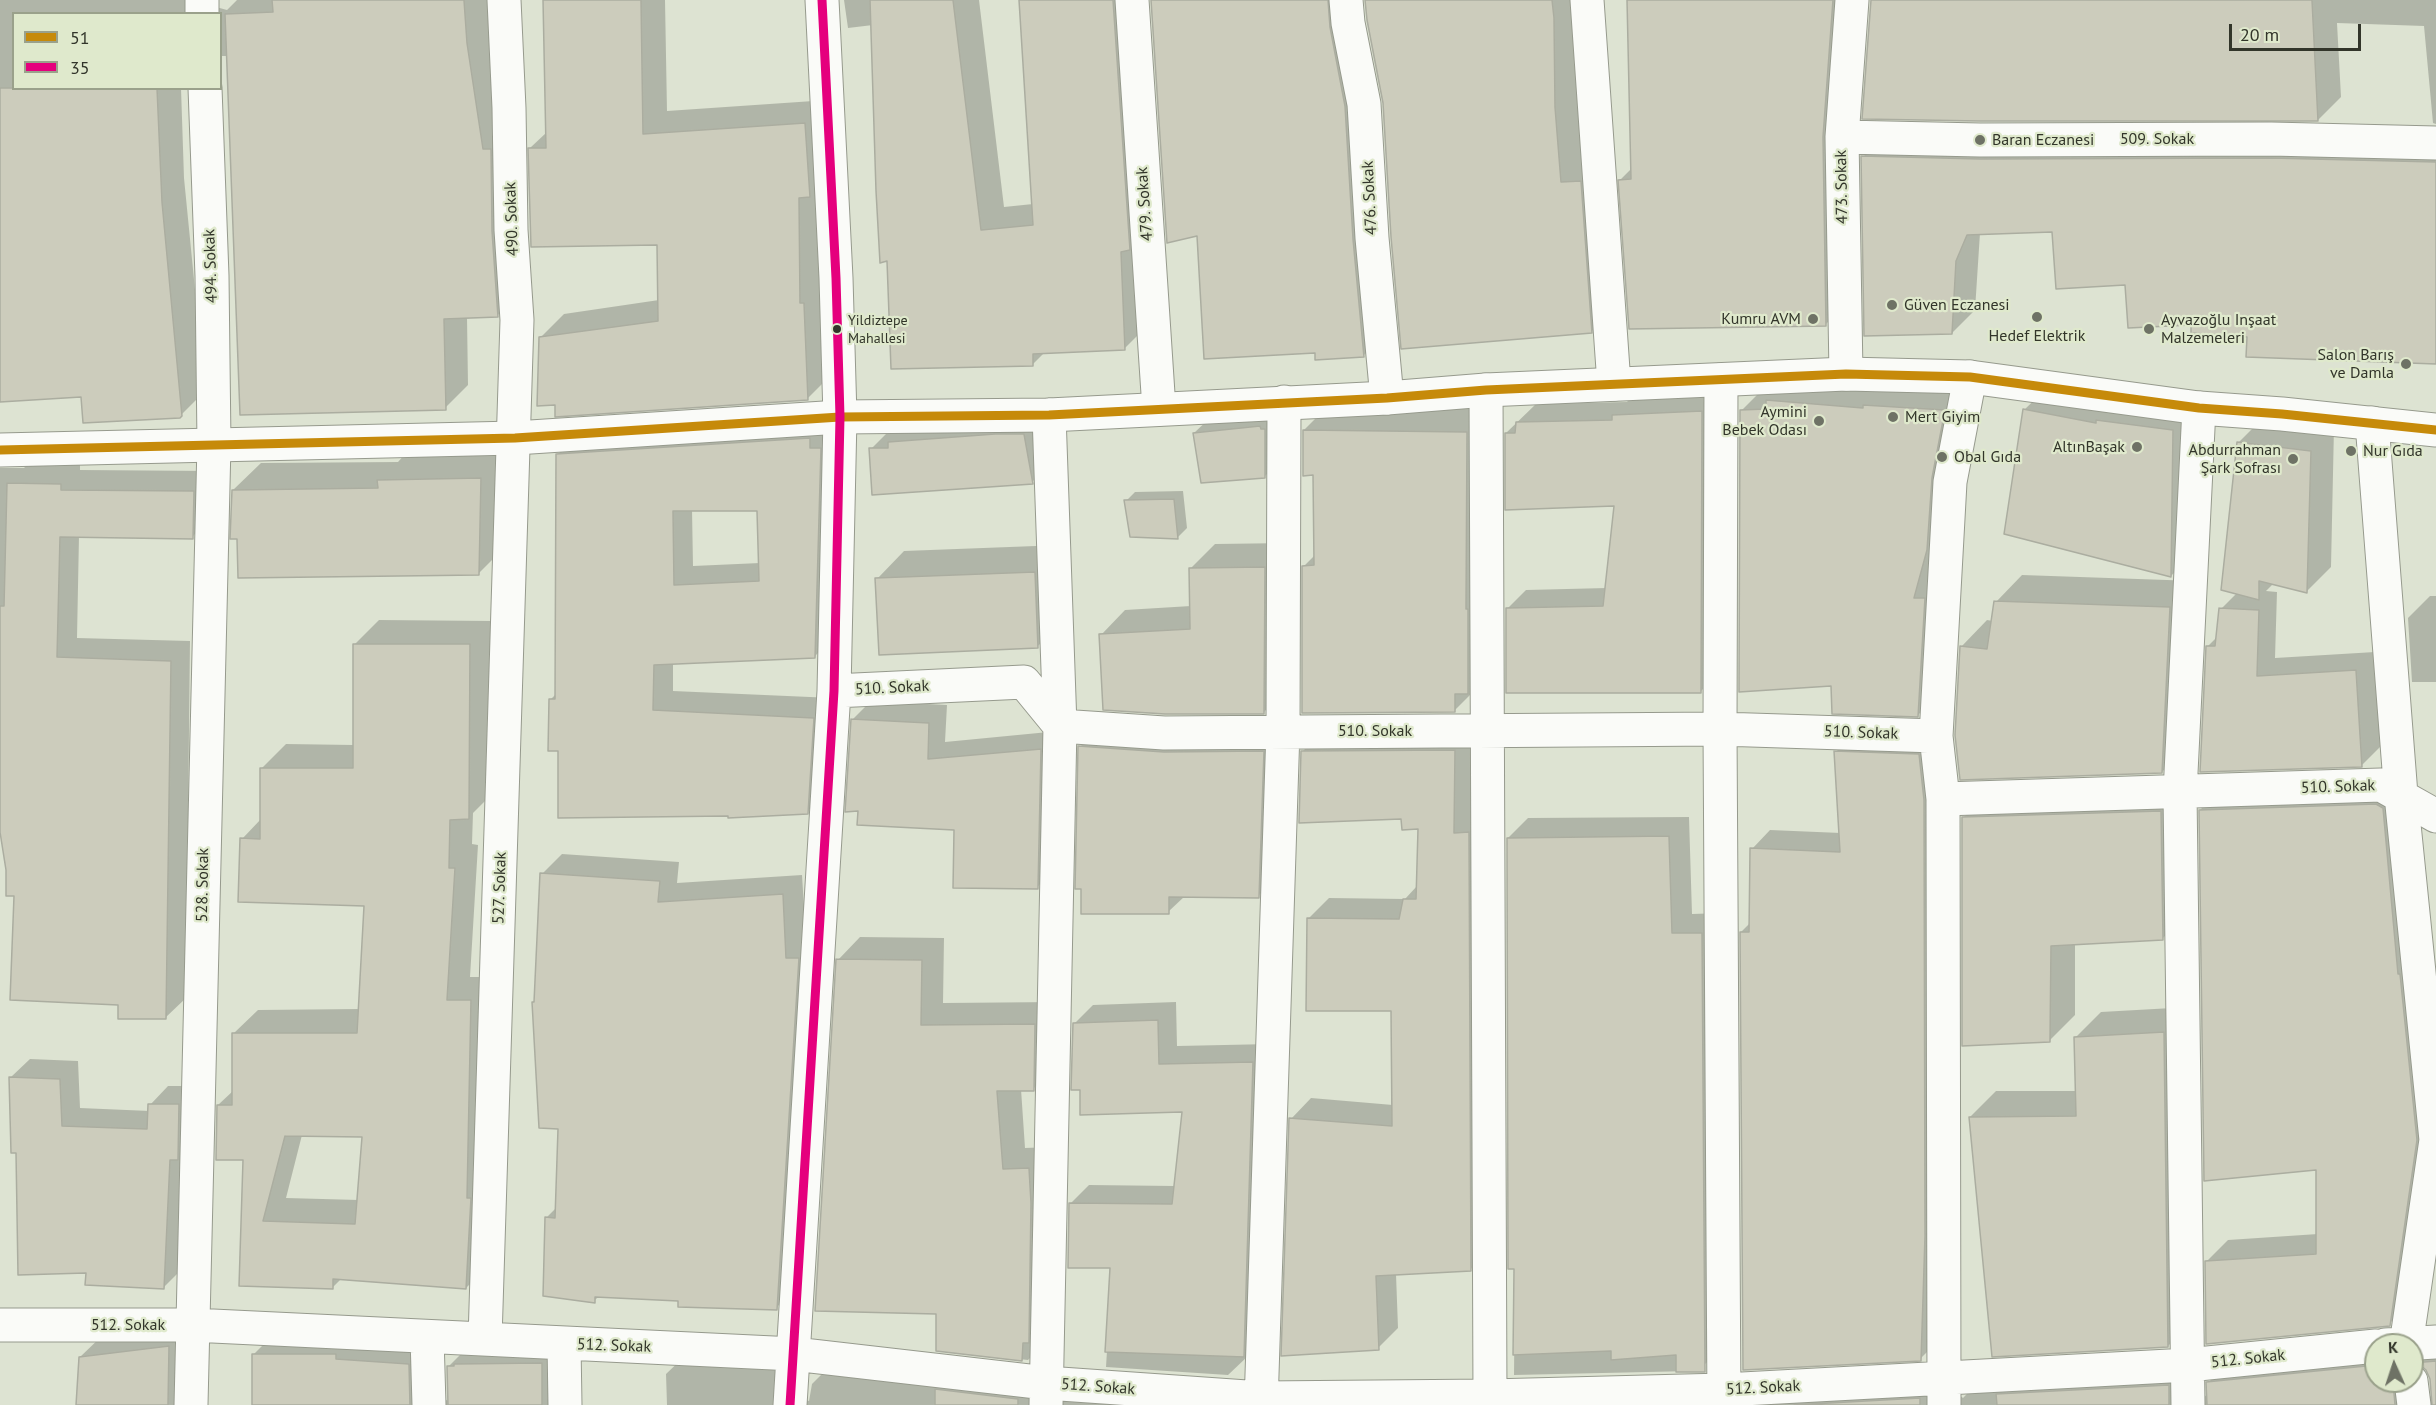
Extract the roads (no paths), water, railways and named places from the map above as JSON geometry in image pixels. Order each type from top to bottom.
[{"type":"street","name":"490. Sokak","points":[[504,0],[511,230],[517,320],[515,438]]},
{"type":"street","points":[[790,1405],[834,691],[840,417],[836,278],[822,0]]},
{"type":"street","name":"479. Sokak","points":[[1132,0],[1159,409]]},
{"type":"street","name":"476. Sokak","points":[[1347,0],[1348,23],[1364,104],[1372,238],[1387,398]]},
{"type":"street","points":[[1587,0],[1614,384]]},
{"type":"street","name":"473. Sokak","points":[[1846,374],[1842,137],[1852,0]]},
{"type":"street","name":"494. Sokak","points":[[205,90],[214,444]]},
{"type":"street","name":"509. Sokak","points":[[1842,137],[2271,139],[2436,143]]},
{"type":"street","points":[[0,450],[515,438],[840,417],[1049,415],[1387,398],[1486,390],[1846,374],[1970,377],[2199,408],[2436,430]]},
{"type":"street","points":[[1944,1392],[1943,799],[1936,736],[1950,482],[1970,377]]},
{"type":"street","points":[[1721,380],[1720,729],[1724,1398]]},
{"type":"street","points":[[1486,390],[1490,1396]]},
{"type":"street","points":[[1261,1401],[1283,730],[1284,402]]},
{"type":"street","points":[[2188,1405],[2180,793],[2199,408]]},
{"type":"street","points":[[1046,1394],[1060,726],[1049,415]]},
{"type":"street","points":[[2372,423],[2401,795],[2436,1140],[2404,1333]]},
{"type":"street","name":"527. Sokak","points":[[485,1339],[515,438]]},
{"type":"street","name":"528. Sokak","points":[[191,1405],[214,444]]},
{"type":"street","name":"510. Sokak","points":[[834,691],[1024,682],[1060,726],[1164,733],[1283,730],[1720,729],[1936,736]]},
{"type":"street","name":"510. Sokak","points":[[1943,799],[2381,785],[2436,816]]},
{"type":"street","name":"512. Sokak","points":[[0,1325],[192,1325],[794,1354],[1046,1394],[1261,1401],[1490,1396],[1724,1398],[1944,1392],[2364,1348]]},
{"type":"street","points":[[426,1337],[429,1405]]},
{"type":"street","points":[[564,1344],[565,1405]]},
{"type":"place","name":"Baran Eczanesi","points":[[1980,140]]},
{"type":"place","name":"Güven Eczanesi","points":[[1892,305]]},
{"type":"place","name":"Hedef Elektrik","points":[[2037,317]]},
{"type":"place","name":"Kumru AVM","points":[[1813,319]]},
{"type":"place","name":"Yildiztepe Mahallesi","points":[[837,329]]},
{"type":"place","name":"Ayvazoğlu Inşaat Malzemeleri","points":[[2149,329]]},
{"type":"place","name":"Salon Barış ve Damla","points":[[2406,364]]},
{"type":"place","name":"Mert Giyim","points":[[1893,417]]},
{"type":"place","name":"Aymini Bebek Odası","points":[[1819,421]]},
{"type":"place","name":"AltınBaşak","points":[[2137,447]]},
{"type":"place","name":"Nur Gıda","points":[[2351,451]]},
{"type":"place","name":"Obal Gıda","points":[[1942,457]]},
{"type":"place","name":"Abdurrahman Şark Sofrası","points":[[2293,459]]}]
